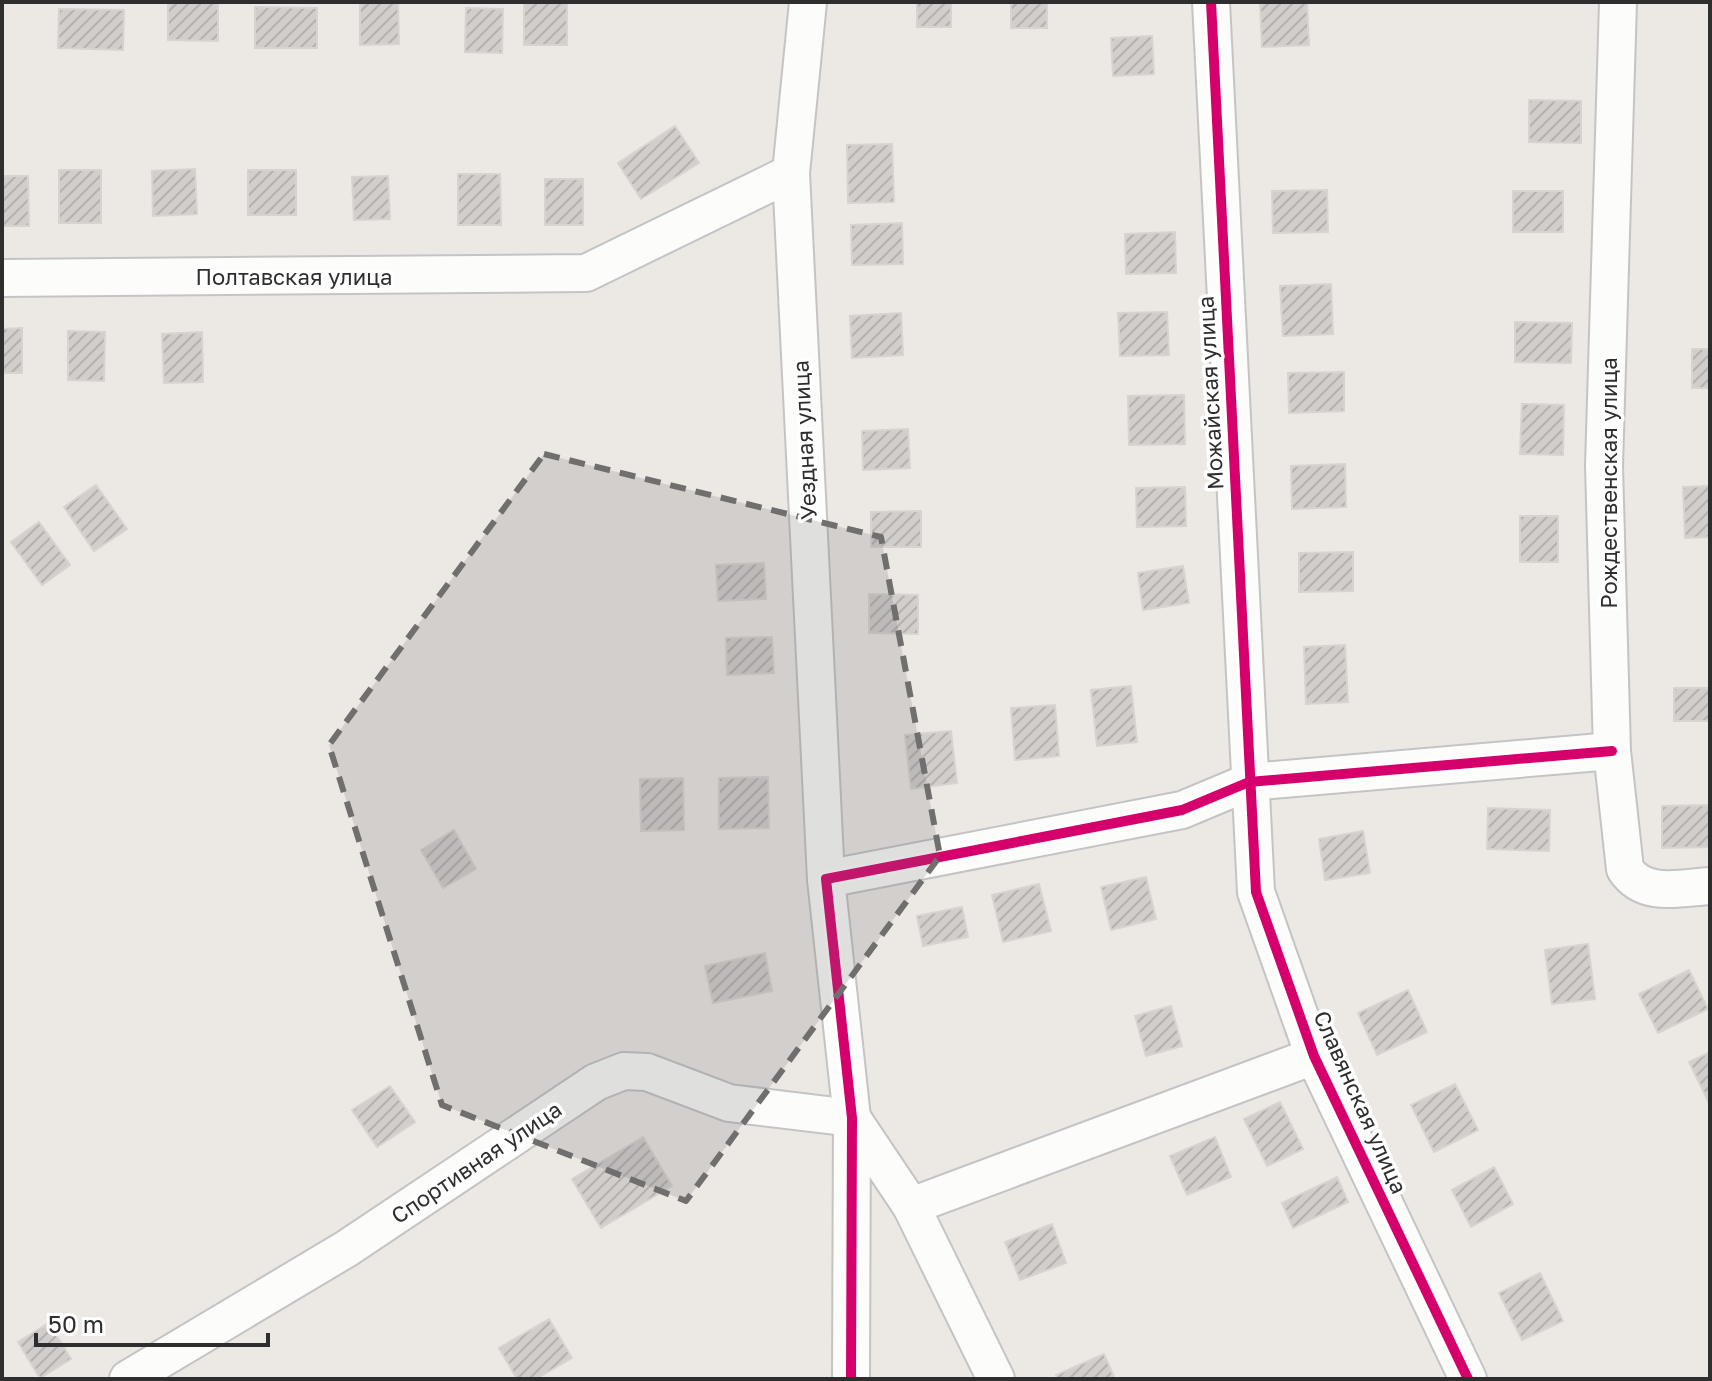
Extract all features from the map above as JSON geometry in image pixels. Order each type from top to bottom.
[{"type":"street","name":"Уездная улица","points":[[808,2],[791,173],[826,879],[852,1118],[851,1379]]},
{"type":"street","name":"Можайская улица","points":[[1211,2],[1249,782]]},
{"type":"street","name":"Рождественская улица","points":[[1618,2],[1604,466],[1612,751],[1625,869],[1634,883],[1650,889],[1710,886]]},
{"type":"street","name":"Полтавская улица","points":[[2,278],[586,273],[791,173]]},
{"type":"street","points":[[826,879],[1182,810],[1249,782],[1612,751]]},
{"type":"street","name":"Славянская улица","points":[[1249,782],[1256,892],[1314,1056],[1468,1379]]},
{"type":"street","points":[[911,1206],[1314,1056]]},
{"type":"street","name":"Спортивная улица","points":[[128,1379],[346,1249],[596,1082],[624,1071],[647,1072],[729,1103],[852,1118]]},
{"type":"street","points":[[852,1118],[911,1206],[996,1379]]},
{"type":"highlighted area","points":[[544,454],[881,537],[940,856],[686,1201],[442,1105],[329,745]]},
{"type":"building","points":[[168,2],[218,2],[218,41],[168,40]]},
{"type":"building","points":[[360,2],[398,2],[399,44],[360,45]]},
{"type":"building","points":[[524,2],[567,2],[567,45],[524,45]]},
{"type":"building","points":[[917,2],[951,2],[951,27],[917,27]]},
{"type":"building","points":[[1011,2],[1047,2],[1047,28],[1011,28]]},
{"type":"building","points":[[1307,2],[1309,45],[1262,47],[1260,3]]},
{"type":"building","points":[[255,7],[317,8],[317,48],[255,48]]},
{"type":"building","points":[[466,8],[503,9],[502,53],[465,52]]},
{"type":"building","points":[[59,9],[124,10],[123,50],[58,48]]},
{"type":"building","points":[[1152,36],[1154,74],[1113,76],[1111,38]]},
{"type":"building","points":[[1529,100],[1581,101],[1581,143],[1529,142]]},
{"type":"building","points":[[675,126],[699,163],[641,199],[618,163]]},
{"type":"building","points":[[892,144],[894,202],[848,203],[847,145]]},
{"type":"building","points":[[195,169],[197,214],[153,216],[152,171]]},
{"type":"building","points":[[59,170],[101,170],[101,223],[59,223]]},
{"type":"building","points":[[248,170],[296,170],[296,215],[248,215]]},
{"type":"building","points":[[458,174],[500,174],[501,225],[458,225]]},
{"type":"building","points":[[2,176],[28,176],[29,226],[2,226]]},
{"type":"building","points":[[388,176],[390,219],[354,220],[352,177]]},
{"type":"building","points":[[545,179],[583,179],[583,225],[545,225]]},
{"type":"building","points":[[1327,190],[1328,232],[1273,233],[1272,191]]},
{"type":"building","points":[[1513,191],[1563,191],[1563,232],[1513,232]]},
{"type":"building","points":[[902,223],[903,264],[852,265],[851,225]]},
{"type":"building","points":[[1175,232],[1176,273],[1126,274],[1125,234]]},
{"type":"building","points":[[1331,284],[1333,334],[1283,336],[1280,286]]},
{"type":"building","points":[[1167,312],[1169,355],[1120,356],[1118,313]]},
{"type":"building","points":[[901,313],[903,355],[852,358],[850,316]]},
{"type":"building","points":[[1515,322],[1572,323],[1571,363],[1515,362]]},
{"type":"building","points":[[22,328],[22,373],[2,373],[2,329]]},
{"type":"building","points":[[68,331],[105,332],[104,381],[68,380]]},
{"type":"building","points":[[202,332],[203,382],[164,383],[162,334]]},
{"type":"building","points":[[1692,349],[1710,349],[1710,388],[1692,388]]},
{"type":"building","points":[[1344,372],[1344,411],[1289,413],[1288,373]]},
{"type":"building","points":[[1184,395],[1185,444],[1129,445],[1128,396]]},
{"type":"building","points":[[1522,404],[1564,405],[1563,455],[1520,454]]},
{"type":"building","points":[[908,429],[910,468],[863,470],[862,431]]},
{"type":"building","points":[[1345,464],[1346,507],[1292,509],[1291,466]]},
{"type":"building","points":[[96,485],[127,529],[94,551],[64,507]]},
{"type":"building","points":[[1710,486],[1710,537],[1685,538],[1683,487]]},
{"type":"building","points":[[1185,487],[1186,526],[1137,527],[1136,488]]},
{"type":"building","points":[[921,511],[921,547],[871,547],[871,512]]},
{"type":"building","points":[[1520,516],[1558,516],[1558,562],[1520,562]]},
{"type":"building","points":[[39,522],[70,565],[42,585],[11,542]]},
{"type":"building","points":[[1353,552],[1353,591],[1299,592],[1299,553]]},
{"type":"building","points":[[764,563],[766,599],[718,601],[716,565]]},
{"type":"building","points":[[1183,566],[1189,603],[1143,610],[1138,573]]},
{"type":"building","points":[[869,594],[918,595],[918,634],[869,633]]},
{"type":"building","points":[[772,637],[774,673],[727,675],[726,638]]},
{"type":"building","points":[[1345,645],[1348,702],[1306,704],[1304,647]]},
{"type":"building","points":[[1131,686],[1137,742],[1097,746],[1091,690]]},
{"type":"building","points":[[1674,688],[1710,688],[1710,721],[1674,721]]},
{"type":"building","points":[[1055,705],[1059,756],[1015,760],[1011,708]]},
{"type":"building","points":[[951,731],[957,783],[911,789],[905,735]]},
{"type":"building","points":[[768,777],[769,828],[719,829],[719,778]]},
{"type":"building","points":[[683,778],[684,830],[641,831],[640,779]]},
{"type":"building","points":[[1710,805],[1710,847],[1662,848],[1662,806]]},
{"type":"building","points":[[1488,808],[1550,810],[1549,851],[1487,849]]},
{"type":"building","points":[[454,830],[476,869],[443,888],[421,850]]},
{"type":"building","points":[[1363,831],[1370,873],[1325,880],[1319,839]]},
{"type":"building","points":[[1146,877],[1156,919],[1111,930],[1101,887]]},
{"type":"building","points":[[1039,884],[1051,931],[1003,942],[992,895]]},
{"type":"building","points":[[962,907],[968,937],[923,946],[917,916]]},
{"type":"building","points":[[1588,944],[1595,999],[1552,1004],[1545,950]]},
{"type":"building","points":[[765,953],[772,991],[713,1003],[705,966]]},
{"type":"building","points":[[1689,970],[1708,1009],[1658,1033],[1639,994]]},
{"type":"building","points":[[1408,990],[1427,1032],[1377,1055],[1358,1013]]},
{"type":"building","points":[[1171,1006],[1182,1046],[1146,1056],[1135,1016]]},
{"type":"building","points":[[1710,1052],[1710,1105],[1689,1062]]},
{"type":"building","points":[[1455,1084],[1478,1130],[1434,1152],[1411,1105]]},
{"type":"building","points":[[390,1086],[415,1122],[377,1147],[352,1110]]},
{"type":"building","points":[[1280,1102],[1303,1149],[1267,1166],[1244,1119]]},
{"type":"building","points":[[643,1137],[672,1186],[601,1228],[572,1179]]},
{"type":"building","points":[[1215,1137],[1231,1177],[1187,1195],[1170,1156]]},
{"type":"building","points":[[1494,1167],[1513,1204],[1471,1227],[1452,1190]]},
{"type":"building","points":[[1337,1177],[1348,1202],[1293,1228],[1282,1203]]},
{"type":"building","points":[[1052,1224],[1066,1263],[1020,1280],[1005,1242]]},
{"type":"building","points":[[1540,1273],[1563,1321],[1522,1340],[1499,1293]]},
{"type":"building","points":[[549,1319],[572,1358],[536,1379],[517,1379],[499,1348]]},
{"type":"building","points":[[49,1323],[71,1359],[40,1378],[18,1342]]},
{"type":"building","points":[[1104,1354],[1115,1379],[1057,1379],[1056,1375]]},
{"type":"cycle path","points":[[1211,2],[1256,892],[1314,1056],[1468,1379]]},
{"type":"cycle path","points":[[851,1379],[852,1118],[826,879],[1182,810],[1249,782],[1612,751]]}]
